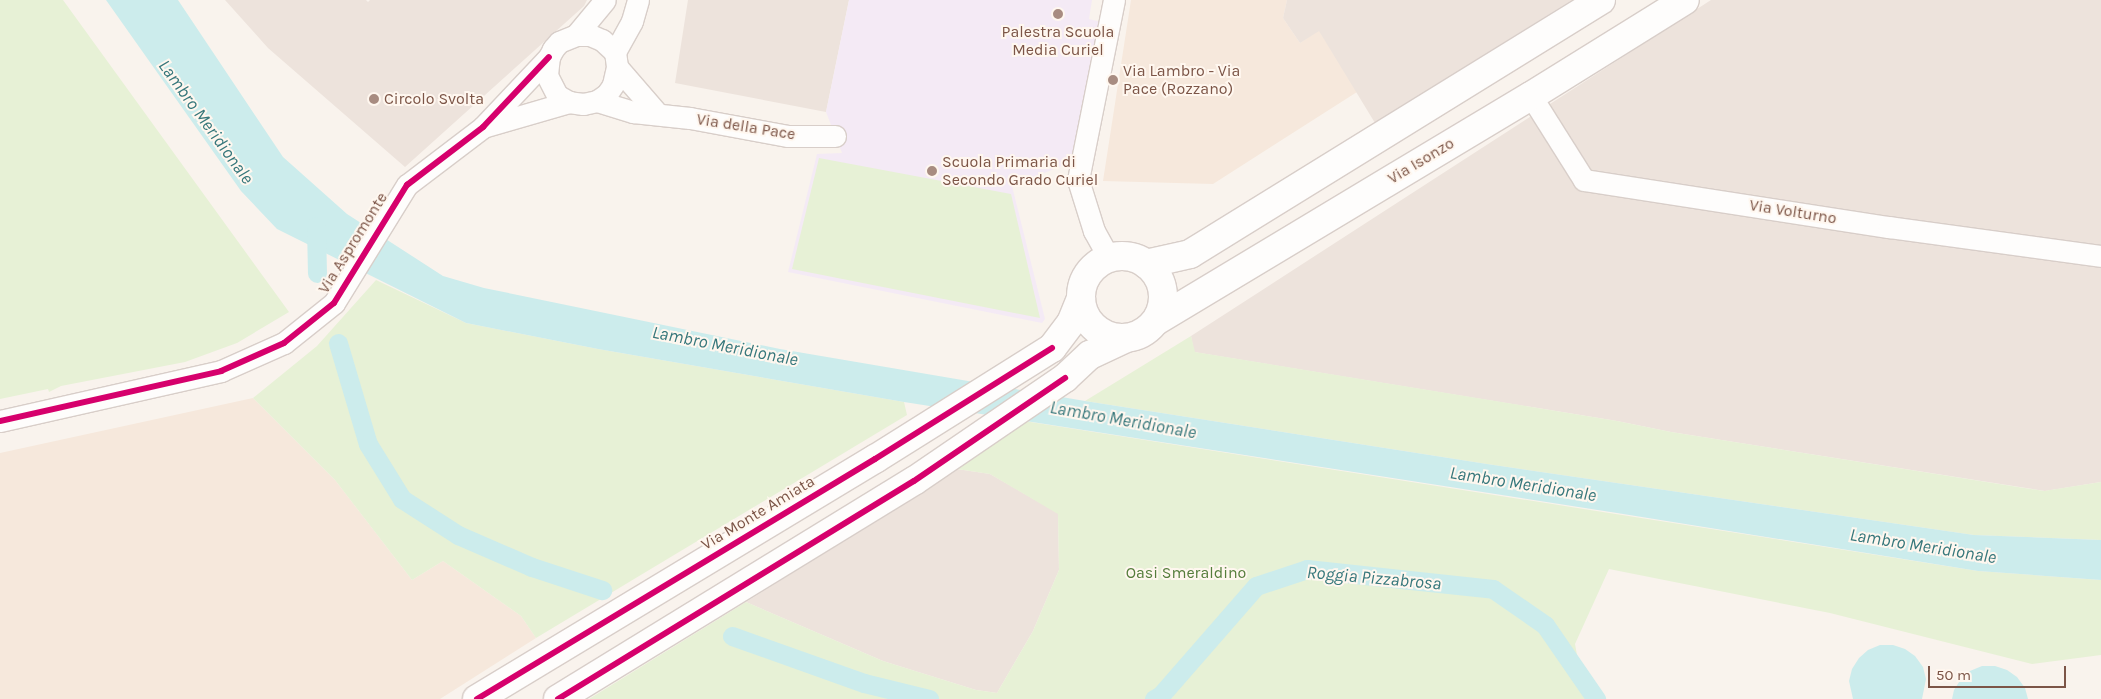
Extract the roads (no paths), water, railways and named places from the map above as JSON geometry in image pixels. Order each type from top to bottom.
[{"type":"main road","name":"Via Isonzo","points":[[1156,320],[1531,96],[1685,0]]},
{"type":"main road","points":[[1146,264],[1190,254],[1597,1]]},
{"type":"main road","points":[[558,699],[914,481],[1065,378],[1090,355],[1148,329],[1156,320],[1161,309],[1162,290],[1155,273],[1146,264],[1133,258],[1122,256],[1109,258],[1098,264],[1088,274],[1082,285],[1081,298],[1083,312],[1095,328],[1113,338],[1126,338]]},
{"type":"main road","name":"Via Monte Amiata","points":[[477,699],[875,458],[1052,348],[1071,323],[1081,298]]},
{"type":"street","points":[[606,0],[576,34],[560,42],[549,57],[547,75],[550,84],[557,95],[569,102],[583,104],[597,101],[613,85],[616,59],[632,22],[638,0]]},
{"type":"street","points":[[1109,258],[1094,231],[1078,180],[1114,0]]},
{"type":"street","points":[[576,34],[590,35],[602,40],[657,113]]},
{"type":"street","name":"Via Aspromonte","points":[[0,421],[221,371],[284,342],[334,303],[406,184],[483,128],[549,57]]},
{"type":"street","name":"Via Volturno","points":[[1531,96],[1584,180],[1889,227],[2101,256]]},
{"type":"street","name":"Via della Pace","points":[[597,101],[633,112],[657,113],[788,136],[836,136]]},
{"type":"street","name":"Via Aspromonte","points":[[483,128],[569,102]]},
{"type":"water","name":"Lambro Meridionale","points":[[106,0],[178,0],[283,157],[347,214],[443,276],[484,288],[780,349],[1085,401],[1487,464],[1974,535],[2101,540],[2101,580],[1978,571],[904,402],[598,349],[466,323],[277,229],[241,191]]},
{"type":"water","points":[[1880,645],[1893,645],[1905,649],[1915,656],[1923,667],[1926,679],[1922,699],[1853,699],[1849,681],[1852,669],[1859,658],[1868,650]]},
{"type":"water","points":[[1982,666],[1995,666],[2007,670],[2017,677],[2025,688],[2028,699],[1952,699],[1954,690],[1961,679],[1970,671]]},
{"type":"waterway","points":[[316,226],[317,273]]},
{"type":"waterway","points":[[338,343],[368,444],[402,499],[458,535],[532,567],[602,590]]},
{"type":"waterway","name":"Roggia Pizzabrosa","points":[[1154,699],[1160,696],[1256,586],[1307,569],[1493,589],[1545,625],[1596,699]]},
{"type":"waterway","name":"Roggia Pizzabrosa","points":[[732,636],[864,683],[929,699]]},
{"type":"place","name":"Palestra Scuola Media Curiel","points":[[1058,14]]},
{"type":"place","name":"Via Lambro - Via Pace (Rozzano)","points":[[1113,80]]},
{"type":"place","name":"Circolo Svolta","points":[[374,99]]},
{"type":"place","name":"Scuola Primaria di Secondo Grado Curiel","points":[[932,171]]},
{"type":"park label","name":"Oasi Smeraldino","points":[[1186,573]]}]
